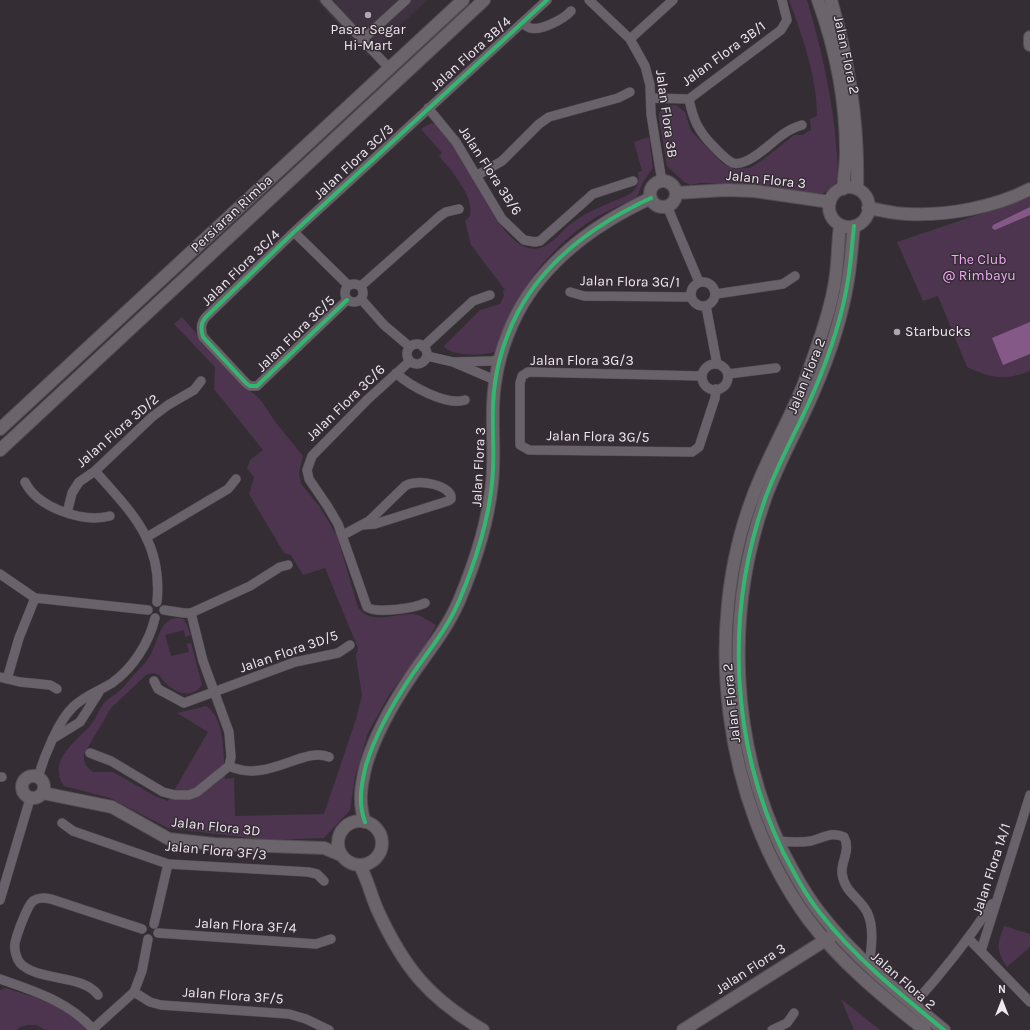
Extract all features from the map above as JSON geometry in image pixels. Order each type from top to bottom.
[{"type":"street","points":[[325,0],[390,69]]},
{"type":"street","points":[[362,40],[406,0]]},
{"type":"street","name":"Persiaran Rimba","points":[[0,429],[464,0]]},
{"type":"street","name":"Persiaran Rimba","points":[[0,450],[484,0]]},
{"type":"street","name":"Jalan Flora 3B/4","points":[[428,108],[546,0]]},
{"type":"street","name":"Jalan Flora 3B","points":[[589,0],[630,38],[640,55],[649,76],[653,126],[662,182]]},
{"type":"street","points":[[630,38],[672,0]]},
{"type":"street","name":"Jalan Flora 3B/1","points":[[651,98],[689,99],[781,30],[787,20],[782,0]]},
{"type":"street","name":"Jalan Flora 2","points":[[818,0],[837,73],[843,114],[846,152],[843,189]]},
{"type":"street","name":"Jalan Flora 2","points":[[831,0],[849,70],[852,91],[858,151],[857,189]]},
{"type":"street","name":"Jalan Flora 3B/4","points":[[522,23],[530,28],[536,28],[561,21],[571,11]]},
{"type":"street","points":[[1030,37],[1030,45]]},
{"type":"street","points":[[476,176],[502,161],[539,124],[549,117],[618,98],[630,92]]},
{"type":"street","points":[[689,99],[692,117],[700,132],[729,161],[735,163],[748,161],[786,132],[802,125]]},
{"type":"street","name":"Jalan Flora 3B/6","points":[[428,108],[451,135],[499,215],[517,235],[530,242],[540,240],[545,237],[598,191],[633,181]]},
{"type":"street","name":"Jalan Flora 3C/3","points":[[294,232],[428,108]]},
{"type":"street","points":[[662,182],[669,183],[676,193],[673,203],[667,206],[656,204],[651,198],[652,189],[657,183],[662,182]]},
{"type":"street","points":[[843,189],[857,189],[865,197],[868,208],[864,220],[854,226],[840,225],[830,216],[830,202],[837,192],[843,189]]},
{"type":"street","points":[[868,208],[908,214],[948,212],[990,204],[1030,189]]},
{"type":"street","name":"Jalan Flora 3","points":[[676,193],[725,190],[754,191],[830,202]]},
{"type":"street","name":"Jalan Flora 3","points":[[369,882],[374,861],[379,856],[382,842],[377,829],[365,822],[361,810],[360,796],[372,744],[400,692],[446,628],[468,580],[484,534],[492,480],[495,380],[500,359],[511,327],[533,288],[561,256],[594,229],[651,198]]},
{"type":"street","points":[[667,206],[699,282]]},
{"type":"street","points":[[361,286],[440,216],[446,212],[459,209]]},
{"type":"street","name":"Jalan Flora 2","points":[[840,225],[836,276],[823,327],[803,385],[752,497],[741,533],[732,574],[725,661],[736,758],[750,807],[784,882],[808,920],[826,941],[881,995],[925,1030]]},
{"type":"street","name":"Jalan Flora 2","points":[[854,226],[848,279],[833,341],[815,390],[764,501],[744,576],[738,660],[742,704],[749,755],[762,803],[795,876],[819,912],[869,967],[944,1030]]},
{"type":"street","points":[[294,232],[348,286]]},
{"type":"street","name":"Jalan Flora 3C/4","points":[[223,359],[203,337],[201,326],[202,322],[294,232]]},
{"type":"street","points":[[716,294],[783,284],[795,276]]},
{"type":"street","points":[[699,282],[710,284],[716,294]]},
{"type":"street","points":[[699,282],[692,288],[691,297],[695,304],[706,306],[712,303],[716,294]]},
{"type":"street","points":[[361,286],[355,284],[348,286],[344,292],[347,300],[353,302],[361,299]]},
{"type":"street","points":[[361,286],[363,293],[361,299]]},
{"type":"street","name":"Jalan Flora 3G/1","points":[[570,292],[584,296],[691,297]]},
{"type":"street","points":[[424,347],[473,300],[490,295]]},
{"type":"street","points":[[361,299],[384,325],[410,347]]},
{"type":"street","name":"Jalan Flora 3C/5","points":[[223,359],[246,383],[250,386],[257,386],[347,300]]},
{"type":"street","points":[[706,306],[717,364]]},
{"type":"street","points":[[418,344],[424,347],[427,356],[420,364],[410,361],[407,353],[410,347],[418,344]]},
{"type":"street","points":[[427,356],[453,362],[495,380]]},
{"type":"street","points":[[453,362],[492,362],[500,359]]},
{"type":"street","name":"Jalan Flora 3C/6","points":[[342,535],[328,506],[311,484],[307,470],[310,460],[315,453],[410,361]]},
{"type":"street","points":[[717,364],[723,366],[728,374],[726,383],[722,388],[716,390],[706,386],[702,376],[707,367],[717,364]]},
{"type":"street","points":[[728,374],[776,368]]},
{"type":"street","name":"Jalan Flora 3G/3","points":[[519,436],[520,383],[522,376],[528,372],[702,376]]},
{"type":"street","points":[[396,374],[418,390],[451,400],[465,400]]},
{"type":"street","name":"Jalan Flora 3D/2","points":[[66,513],[75,487],[152,417],[168,405],[194,390],[201,381]]},
{"type":"street","name":"Jalan Flora 3G/5","points":[[519,436],[520,445],[529,450],[687,452],[696,450],[699,447],[715,398],[716,390]]},
{"type":"street","points":[[94,471],[129,509],[147,537],[157,572],[157,602]]},
{"type":"street","points":[[147,537],[228,489],[236,479]]},
{"type":"street","points":[[25,482],[30,490],[49,505],[66,513],[97,517],[110,516]]},
{"type":"street","points":[[362,525],[375,524],[448,501],[452,497],[451,492],[427,483],[412,482],[362,525],[342,535],[364,601],[370,609],[378,611],[418,606],[425,603]]},
{"type":"street","points":[[164,610],[191,613],[250,586],[280,567],[288,565]]},
{"type":"street","points":[[0,574],[35,598],[148,610]]},
{"type":"street","points":[[35,598],[2,677],[20,682],[50,685],[57,689]]},
{"type":"street","points":[[157,602],[152,603],[148,610],[150,616],[155,618],[161,616],[164,610]]},
{"type":"street","points":[[157,602],[163,606],[164,610]]},
{"type":"street","points":[[90,753],[111,761],[163,792],[175,795],[188,795],[197,792],[229,766],[231,757],[229,732],[203,661],[191,613]]},
{"type":"street","points":[[38,777],[45,756],[63,718],[74,706],[112,682],[132,664],[147,640],[155,618]]},
{"type":"street","name":"Jalan Flora 3D/5","points":[[154,681],[158,688],[181,702],[188,702],[295,662],[338,652],[350,645]]},
{"type":"street","points":[[54,738],[80,722],[95,696],[103,688]]},
{"type":"street","points":[[229,766],[239,770],[265,770],[312,755],[320,755],[328,758]]},
{"type":"street","points":[[30,799],[38,798],[43,793],[43,782],[38,777]]},
{"type":"street","points":[[30,799],[22,791],[22,784],[27,778],[38,777]]},
{"type":"street","name":"Jalan Flora 3D","points":[[43,793],[112,807],[161,835],[181,841],[245,846],[324,848],[341,855]]},
{"type":"street","name":"Jalan Flora 1A/1","points":[[981,951],[1030,795]]},
{"type":"street","points":[[0,900],[30,799]]},
{"type":"street","points":[[361,810],[351,823],[340,833],[338,840],[341,855],[346,861],[360,866],[374,861]]},
{"type":"street","points":[[351,823],[365,822]]},
{"type":"street","name":"Jalan Flora 3F/3","points":[[62,823],[73,830],[168,864],[308,872],[317,874],[324,881]]},
{"type":"street","points":[[778,841],[796,843],[811,841],[832,834],[838,834],[844,837],[847,848],[842,872],[844,883],[847,890],[865,909],[871,925],[869,967]]},
{"type":"street","points":[[324,848],[338,840]]},
{"type":"street","points":[[154,924],[168,864]]},
{"type":"street","name":"Jalan Flora 3","points":[[360,866],[369,882],[377,909],[388,933],[421,984],[457,1014],[483,1030]]},
{"type":"street","points":[[913,1005],[936,980],[969,938],[998,895]]},
{"type":"street","points":[[98,995],[87,986],[34,970],[20,962],[16,957],[15,943],[29,906],[37,899],[51,899],[142,929]]},
{"type":"street","points":[[142,929],[148,923],[154,924],[158,928],[158,933],[153,938],[148,939]]},
{"type":"street","points":[[142,929],[143,934],[148,939]]},
{"type":"street","name":"Jalan Flora 3","points":[[683,1030],[802,954],[826,941],[836,932]]},
{"type":"street","name":"Jalan Flora 3F/4","points":[[158,933],[316,944],[331,939]]},
{"type":"street","points":[[969,938],[1030,1002]]},
{"type":"street","points":[[0,979],[56,1000],[73,1010],[94,1029],[134,992],[142,971],[148,939]]},
{"type":"street","name":"Jalan Flora 3F/5","points":[[134,992],[150,1002],[161,1005],[289,1014],[306,1019],[329,1030]]},
{"type":"street","points":[[772,1030],[787,1023],[794,1013]]},
{"type":"shaded area","points":[[316,0],[427,0],[368,56]]},
{"type":"shaded area","points":[[1030,207],[1030,215],[995,230],[992,228],[993,225]]},
{"type":"shaded area","points":[[1030,322],[1030,354],[1003,365],[992,338]]},
{"type":"green space","points":[[789,0],[807,0],[816,33],[824,66],[833,116],[838,162],[838,174],[835,184],[822,194],[732,183],[699,183],[691,185],[684,182],[667,166],[659,118],[659,114],[664,106],[676,105],[685,112],[691,131],[722,163],[734,169],[750,168],[764,159],[794,135],[802,135],[811,130],[810,119],[817,116],[815,87],[804,43]]},
{"type":"green space","points":[[431,123],[444,131],[456,148],[495,216],[509,235],[524,246],[540,248],[550,243],[580,217],[626,196],[635,190],[639,179],[638,172],[642,171],[634,142],[649,137],[653,168],[643,182],[637,197],[598,216],[586,224],[552,254],[524,289],[517,302],[498,350],[486,354],[460,354],[447,349],[444,346],[480,310],[500,304],[504,296],[503,291],[505,290],[471,245],[465,221],[470,216],[471,209],[469,201],[461,184],[439,156],[442,153],[421,129]]},
{"type":"green space","name":"The Club @ Rimbayu","points":[[1030,197],[1030,371],[1013,376],[991,376],[967,367],[938,296],[923,301],[897,242]]},
{"type":"green space","points":[[182,317],[237,380],[260,399],[276,423],[303,456],[299,472],[301,484],[320,507],[337,536],[358,607],[363,613],[369,616],[383,617],[413,614],[436,625],[424,648],[389,695],[368,733],[355,777],[350,810],[324,838],[265,840],[168,828],[110,798],[64,786],[60,777],[59,768],[65,753],[90,726],[105,702],[121,690],[147,660],[166,623],[176,618],[184,619],[191,635],[185,637],[184,630],[165,635],[171,656],[189,652],[187,644],[191,643],[202,685],[191,693],[179,692],[168,685],[159,675],[153,673],[146,675],[111,708],[84,754],[84,760],[88,768],[93,772],[113,772],[155,796],[168,801],[208,732],[177,713],[206,706],[217,720],[220,729],[225,779],[234,778],[235,816],[324,814],[356,719],[362,696],[356,656],[358,648],[325,568],[303,575],[291,555],[284,553],[249,494],[254,477],[247,469],[250,460],[263,450],[214,389],[215,367],[174,324]]},
{"type":"green space","points":[[1004,926],[1030,934],[1030,947],[1007,967],[999,952],[999,943]]},
{"type":"green space","points":[[6,988],[55,1004],[79,1018],[90,1030],[46,1030],[36,1025],[28,1025],[20,1027],[16,1030],[0,1030],[0,990]]},
{"type":"green space","points":[[841,999],[880,1030],[854,1030]]},
{"type":"cycle path","points":[[347,300],[257,386],[250,386],[246,383],[203,337],[202,333],[201,327],[204,319],[294,232],[547,0]]},
{"type":"cycle path","points":[[365,822],[361,801],[362,787],[370,753],[398,696],[443,630],[454,611],[480,543],[492,483],[493,406],[495,381],[500,358],[508,334],[518,312],[543,275],[575,244],[612,219],[651,198]]},
{"type":"cycle path","points":[[854,226],[848,280],[834,337],[814,391],[769,488],[751,545],[743,589],[739,634],[739,679],[744,724],[753,768],[766,811],[783,852],[809,898],[820,913],[863,960],[944,1030]]},
{"type":"place","name":"Pasar Segar Hi-Mart","points":[[368,15]]},
{"type":"place","name":"Starbucks","points":[[897,332]]}]
